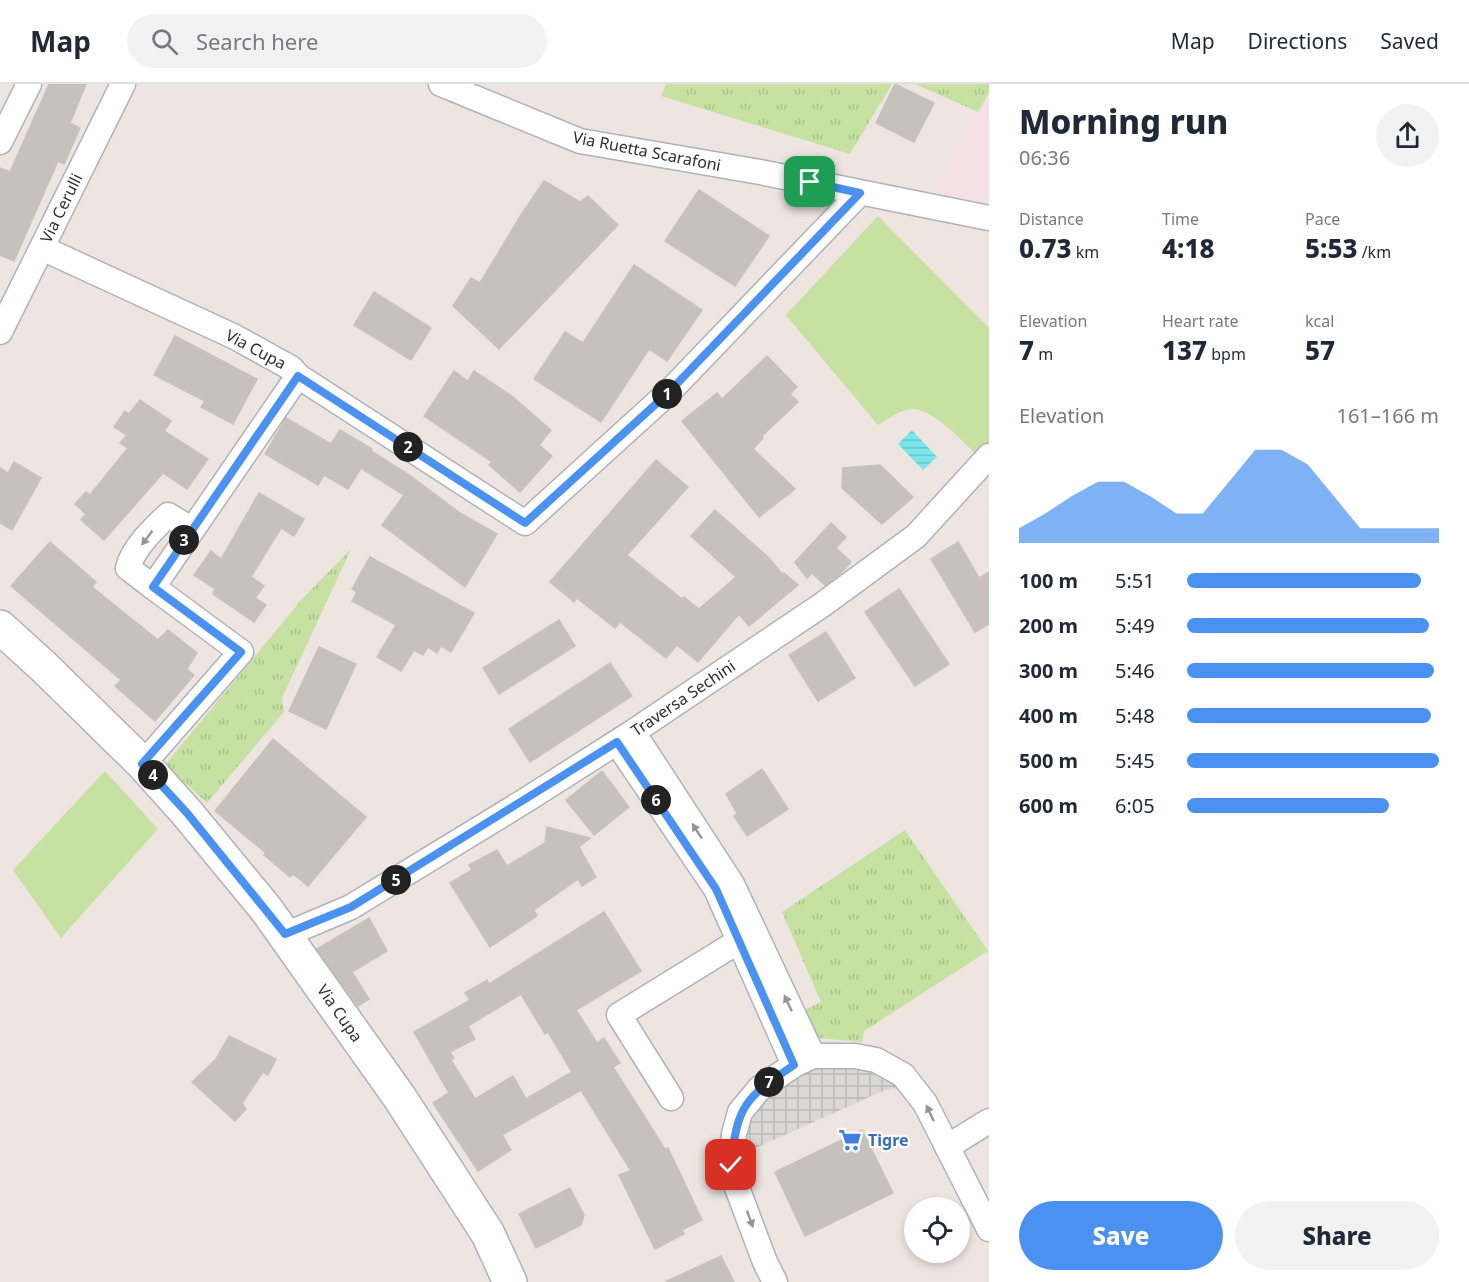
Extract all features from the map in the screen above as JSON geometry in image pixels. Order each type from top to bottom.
[{"type":"street","points":[[0,142],[29,84]]},
{"type":"street","name":"Via Cerulli","points":[[0,332],[123,84]]},
{"type":"street","name":"Via Ruetta Scarafoni","points":[[441,84],[580,141],[760,172],[989,218]]},
{"type":"street","points":[[298,376],[525,523],[668,393],[860,193]]},
{"type":"street","name":"Via Cupa","points":[[42,248],[235,337],[291,368],[298,376],[153,587]]},
{"type":"street","name":"Traversa Sechini","points":[[285,934],[351,907],[625,737],[822,605],[916,536],[989,456]]},
{"type":"street","points":[[142,764],[241,652],[128,568],[130,560],[152,530],[168,515],[191,529]]},
{"type":"street","name":"Via Cupa","points":[[0,627],[142,764],[187,813],[285,934],[400,1098],[488,1234],[510,1282]]},
{"type":"street","points":[[625,737],[732,884],[747,936],[804,1061]]},
{"type":"street","points":[[671,1098],[619,1015],[747,936]]},
{"type":"street","points":[[775,1282],[731,1165],[734,1134],[740,1112],[760,1088],[804,1061],[855,1056],[876,1060],[903,1075],[925,1102],[989,1229]]},
{"type":"street","points":[[947,1147],[989,1121]]},
{"type":"shaded area","points":[[989,93],[989,207],[932,200],[978,112]]},
{"type":"shaded area","points":[[836,1066],[865,1067],[889,1079],[904,1094],[894,1088],[883,1091],[751,1150],[749,1167],[741,1171],[744,1134],[755,1109],[777,1086],[818,1069]]},
{"type":"green space","points":[[666,84],[892,84],[850,154],[661,96]]},
{"type":"green space","points":[[915,84],[989,84],[989,93],[978,112]]},
{"type":"green space","points":[[878,216],[989,328],[989,448],[980,458],[939,420],[920,410],[903,411],[878,425],[786,315]]},
{"type":"green space","points":[[351,549],[282,698],[284,712],[207,803],[165,765],[303,598]]},
{"type":"green space","points":[[105,771],[158,829],[61,938],[13,870]]},
{"type":"green space","points":[[905,830],[988,951],[864,1031],[862,1042],[818,1038],[804,1010],[821,1002],[782,912]]},
{"type":"water","points":[[912,430],[937,457],[923,470],[898,444]]},
{"type":"building","points":[[49,84],[86,84],[70,123],[80,128],[64,164],[58,161],[14,261],[0,255],[0,168],[10,172]]},
{"type":"building","points":[[895,84],[934,103],[914,142],[876,123]]},
{"type":"building","points":[[544,181],[580,202],[588,196],[618,225],[499,349],[453,306],[471,278],[480,283]]},
{"type":"building","points":[[699,190],[769,236],[735,286],[665,241]]},
{"type":"building","points":[[634,265],[702,310],[667,361],[649,349],[601,422],[534,379],[565,332],[583,343]]},
{"type":"building","points":[[374,292],[431,328],[411,360],[354,325]]},
{"type":"building","points":[[175,336],[257,379],[233,424],[201,407],[205,401],[154,375]]},
{"type":"building","points":[[767,356],[797,387],[790,394],[798,402],[762,436],[763,438],[753,449],[795,489],[759,517],[682,421],[717,393],[722,399]]},
{"type":"building","points":[[454,371],[468,381],[474,371],[513,397],[551,430],[539,445],[552,456],[520,492],[489,465],[492,462],[424,416]]},
{"type":"building","points":[[140,400],[171,421],[164,431],[208,459],[187,489],[163,473],[104,540],[81,520],[86,514],[75,504],[86,492],[90,495],[128,448],[120,443],[127,435],[114,427],[125,411],[129,414]]},
{"type":"building","points":[[286,418],[331,444],[340,430],[372,449],[371,451],[408,474],[460,513],[497,534],[465,587],[382,525],[404,495],[361,468],[348,489],[324,475],[318,485],[265,454]]},
{"type":"building","points":[[656,460],[688,487],[627,555],[682,599],[684,597],[699,609],[736,577],[691,536],[715,510],[769,558],[783,575],[784,573],[798,585],[749,626],[739,614],[698,662],[677,645],[666,658],[620,622],[615,628],[577,598],[574,602],[550,582]]},
{"type":"building","points":[[14,462],[41,478],[12,530],[0,523],[0,468],[8,473]]},
{"type":"building","points":[[880,465],[913,497],[882,524],[842,488],[843,468]]},
{"type":"building","points":[[259,493],[304,519],[294,536],[281,528],[251,577],[264,586],[255,598],[266,605],[254,622],[213,594],[215,589],[194,575],[211,551],[221,559]]},
{"type":"building","points":[[831,523],[846,537],[836,548],[851,562],[825,585],[812,573],[807,578],[795,562]]},
{"type":"building","points":[[50,542],[96,582],[92,587],[158,640],[168,630],[197,653],[187,669],[194,675],[155,721],[115,686],[121,680],[11,586]]},
{"type":"building","points":[[958,542],[979,578],[989,572],[989,624],[975,632],[931,559]]},
{"type":"building","points":[[370,557],[474,613],[451,652],[441,646],[437,653],[428,647],[423,655],[414,650],[401,671],[377,657],[396,625],[352,601],[357,592],[352,589]]},
{"type":"building","points":[[899,589],[949,664],[915,686],[865,612]]},
{"type":"building","points":[[559,620],[575,646],[499,694],[483,668]]},
{"type":"building","points":[[826,632],[855,678],[818,701],[789,655]]},
{"type":"building","points":[[319,647],[356,664],[326,729],[289,711]]},
{"type":"building","points":[[610,663],[632,696],[530,762],[509,729]]},
{"type":"building","points":[[273,739],[366,817],[308,886],[293,874],[290,877],[264,855],[266,853],[215,811]]},
{"type":"building","points":[[762,769],[788,809],[747,836],[734,816],[737,813],[726,794]]},
{"type":"building","points":[[602,771],[629,807],[594,835],[566,800]]},
{"type":"building","points":[[547,827],[590,838],[579,847],[596,877],[582,886],[578,879],[534,910],[537,916],[490,947],[450,883],[472,870],[469,865],[497,850],[507,866],[545,843]]},
{"type":"building","points":[[604,912],[641,971],[576,1010],[597,1043],[604,1038],[620,1063],[613,1067],[665,1149],[668,1148],[702,1220],[682,1230],[684,1234],[655,1249],[619,1175],[631,1171],[581,1090],[502,1135],[511,1150],[478,1171],[433,1103],[449,1093],[414,1032],[470,1000],[465,993],[487,980],[489,984]],"holes":[[[521,994],[545,1034],[548,1032],[572,1072],[526,1099],[513,1076],[475,1099],[451,1060],[454,1058],[450,1052],[475,1039],[468,1026]]]},
{"type":"building","points":[[369,918],[387,951],[352,972],[369,999],[358,1006],[317,949]]},
{"type":"building","points":[[229,1036],[276,1059],[268,1075],[263,1072],[242,1103],[246,1109],[235,1121],[192,1082],[216,1059]]},
{"type":"building","points":[[862,1130],[893,1193],[805,1236],[775,1172]]},
{"type":"building","points":[[570,1188],[584,1215],[581,1225],[536,1248],[519,1214]]},
{"type":"building","points":[[721,1256],[734,1282],[665,1282]]},
{"type":"place","name":"Tigre","points":[[850,1140]]},
{"type":"route","points":[[731,1165],[734,1134],[740,1112],[760,1088],[794,1065],[716,889],[617,742],[351,907],[285,934],[187,813],[142,764],[241,652],[153,587],[273,409],[298,376],[525,523],[668,393],[860,193],[810,182]]}]
